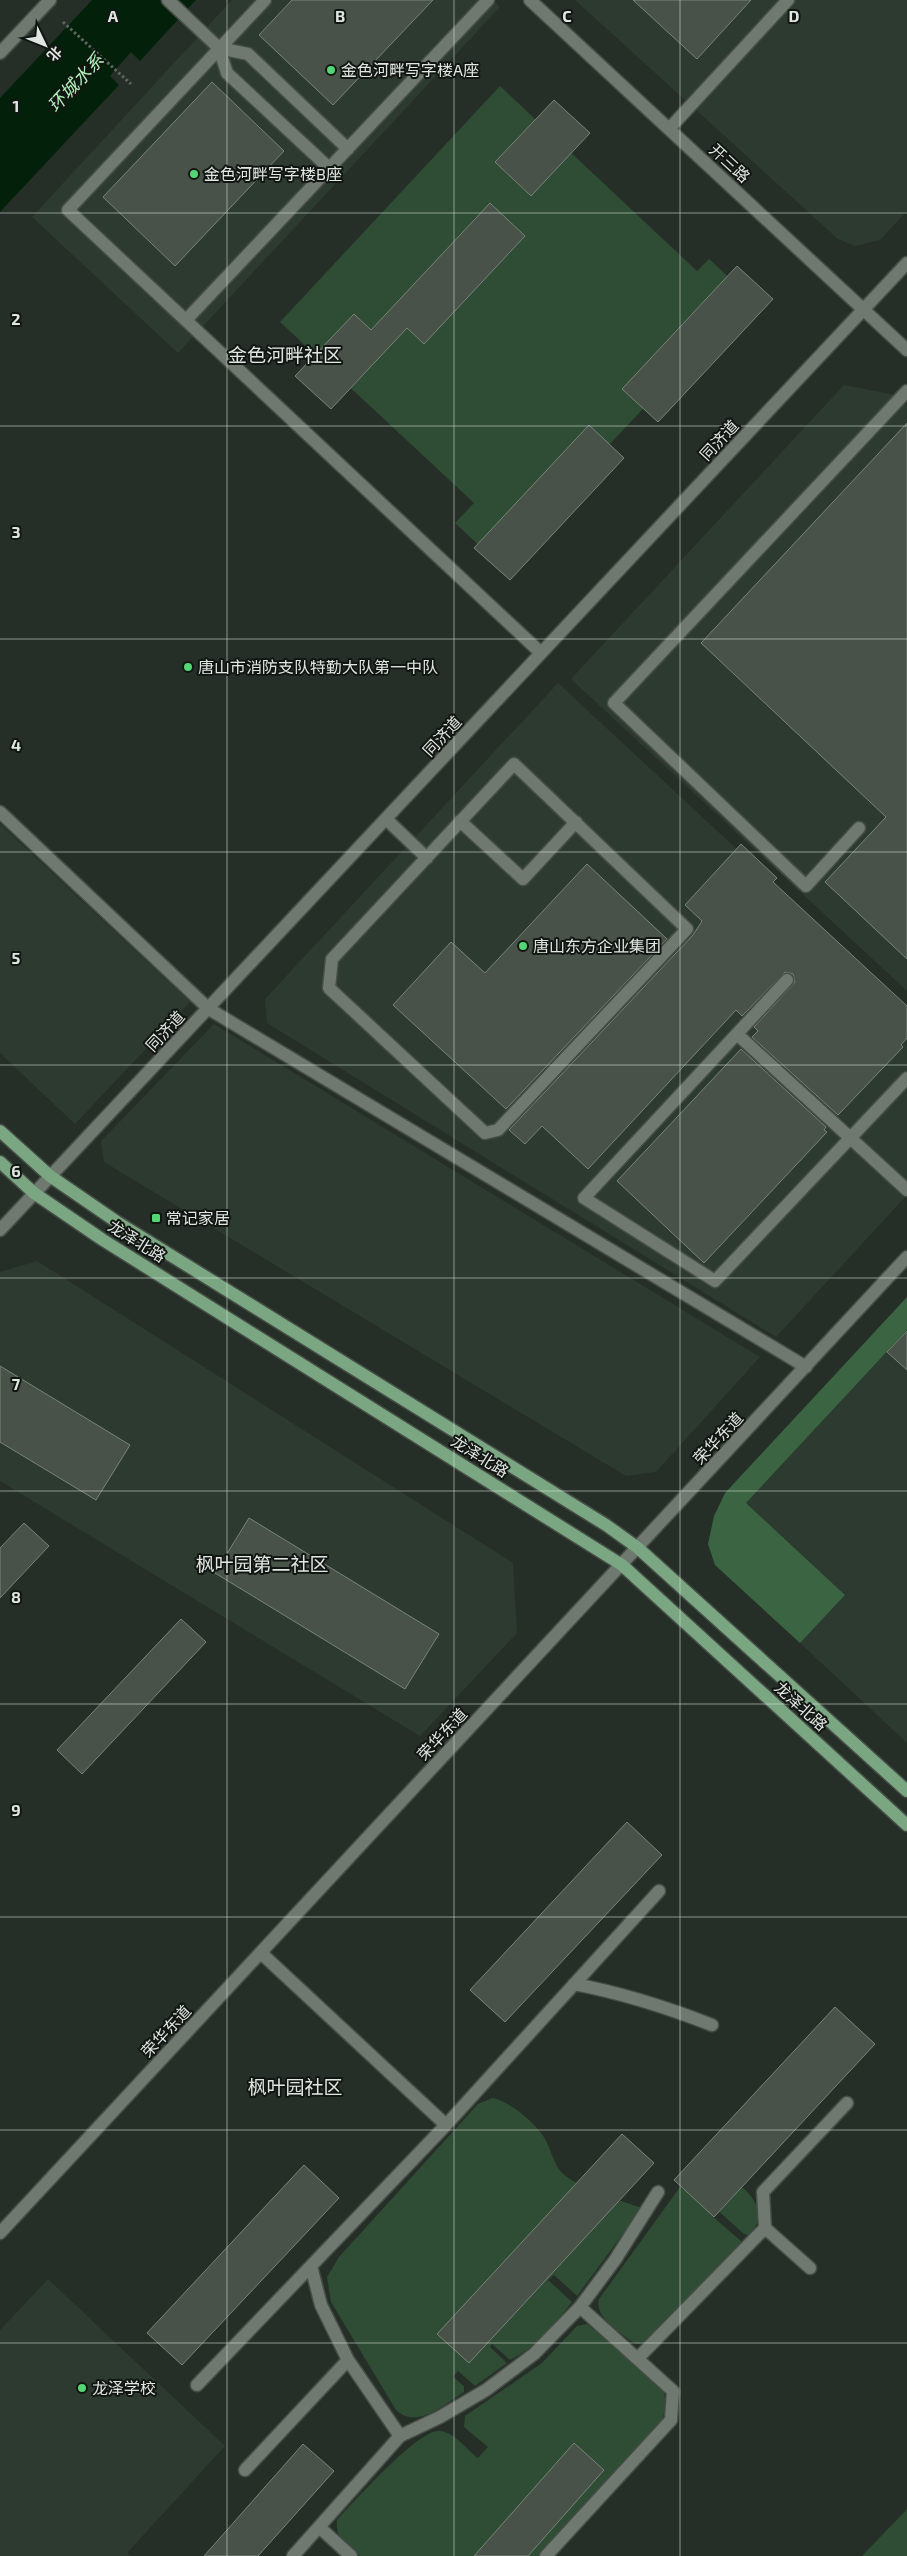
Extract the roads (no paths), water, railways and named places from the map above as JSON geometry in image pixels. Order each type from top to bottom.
[{"type":"main road","name":"龙泽北路","points":[[0,1131],[50,1176],[116,1222],[606,1525],[638,1548],[907,1791]]},
{"type":"main road","name":"龙泽北路","points":[[0,1162],[34,1193],[103,1240],[622,1565],[907,1825]]},
{"type":"street","points":[[0,53],[50,0]]},
{"type":"street","points":[[168,0],[219,48],[227,74],[329,168]]},
{"type":"street","points":[[264,0],[68,210],[187,319],[541,653]]},
{"type":"street","points":[[187,319],[488,0]]},
{"type":"street","name":"开三路","points":[[530,0],[907,350]]},
{"type":"street","points":[[669,129],[788,0]]},
{"type":"street","points":[[219,48],[248,54],[348,149]]},
{"type":"street","name":"同济道","points":[[0,1230],[907,263]]},
{"type":"street","points":[[859,828],[806,886],[614,703],[907,391]]},
{"type":"street","points":[[514,764],[687,929],[498,1130],[485,1133],[329,988],[332,960],[460,822],[514,764]]},
{"type":"street","points":[[0,812],[209,1009],[806,1367]]},
{"type":"street","points":[[386,819],[427,858]]},
{"type":"street","points":[[460,822],[523,879],[576,822]]},
{"type":"street","points":[[787,980],[584,1198],[716,1281],[907,1078]]},
{"type":"street","points":[[737,1034],[907,1190]]},
{"type":"street","name":"荣华东道","points":[[0,2233],[907,1258]]},
{"type":"street","points":[[197,2384],[446,2125],[659,1891]]},
{"type":"street","points":[[261,1953],[446,2125]]},
{"type":"street","points":[[574,1984],[655,2003],[712,2025]]},
{"type":"street","points":[[810,2268],[765,2228],[763,2192],[847,2103]]},
{"type":"street","points":[[294,2556],[400,2436],[440,2417],[486,2390],[534,2354],[580,2307],[615,2260],[658,2192]]},
{"type":"street","points":[[638,2358],[765,2228]]},
{"type":"street","points":[[312,2266],[321,2305],[348,2360],[400,2436]]},
{"type":"street","points":[[546,2556],[671,2420],[673,2391],[580,2307]]},
{"type":"street","points":[[245,2470],[348,2360]]},
{"type":"street","points":[[320,2527],[351,2556]]},
{"type":"water","name":"环城水系","points":[[92,0],[196,0],[140,61],[131,52],[110,76],[119,85],[0,212],[0,98]]},
{"type":"place","name":"金色河畔写字楼A座","points":[[331,70]]},
{"type":"place","name":"金色河畔写字楼B座","points":[[194,174]]},
{"type":"place","name":"唐山市消防支队特勤大队第一中队","points":[[188,667]]},
{"type":"place","name":"唐山东方企业集团","points":[[523,946]]},
{"type":"place","name":"常记家居","points":[[156,1218]]},
{"type":"place","name":"龙泽学校","points":[[82,2388]]},
{"type":"district","name":"金色河畔社区","points":[[285,355]]},
{"type":"district","name":"枫叶园第二社区","points":[[262,1564]]},
{"type":"district","name":"枫叶园社区","points":[[295,2087]]}]
